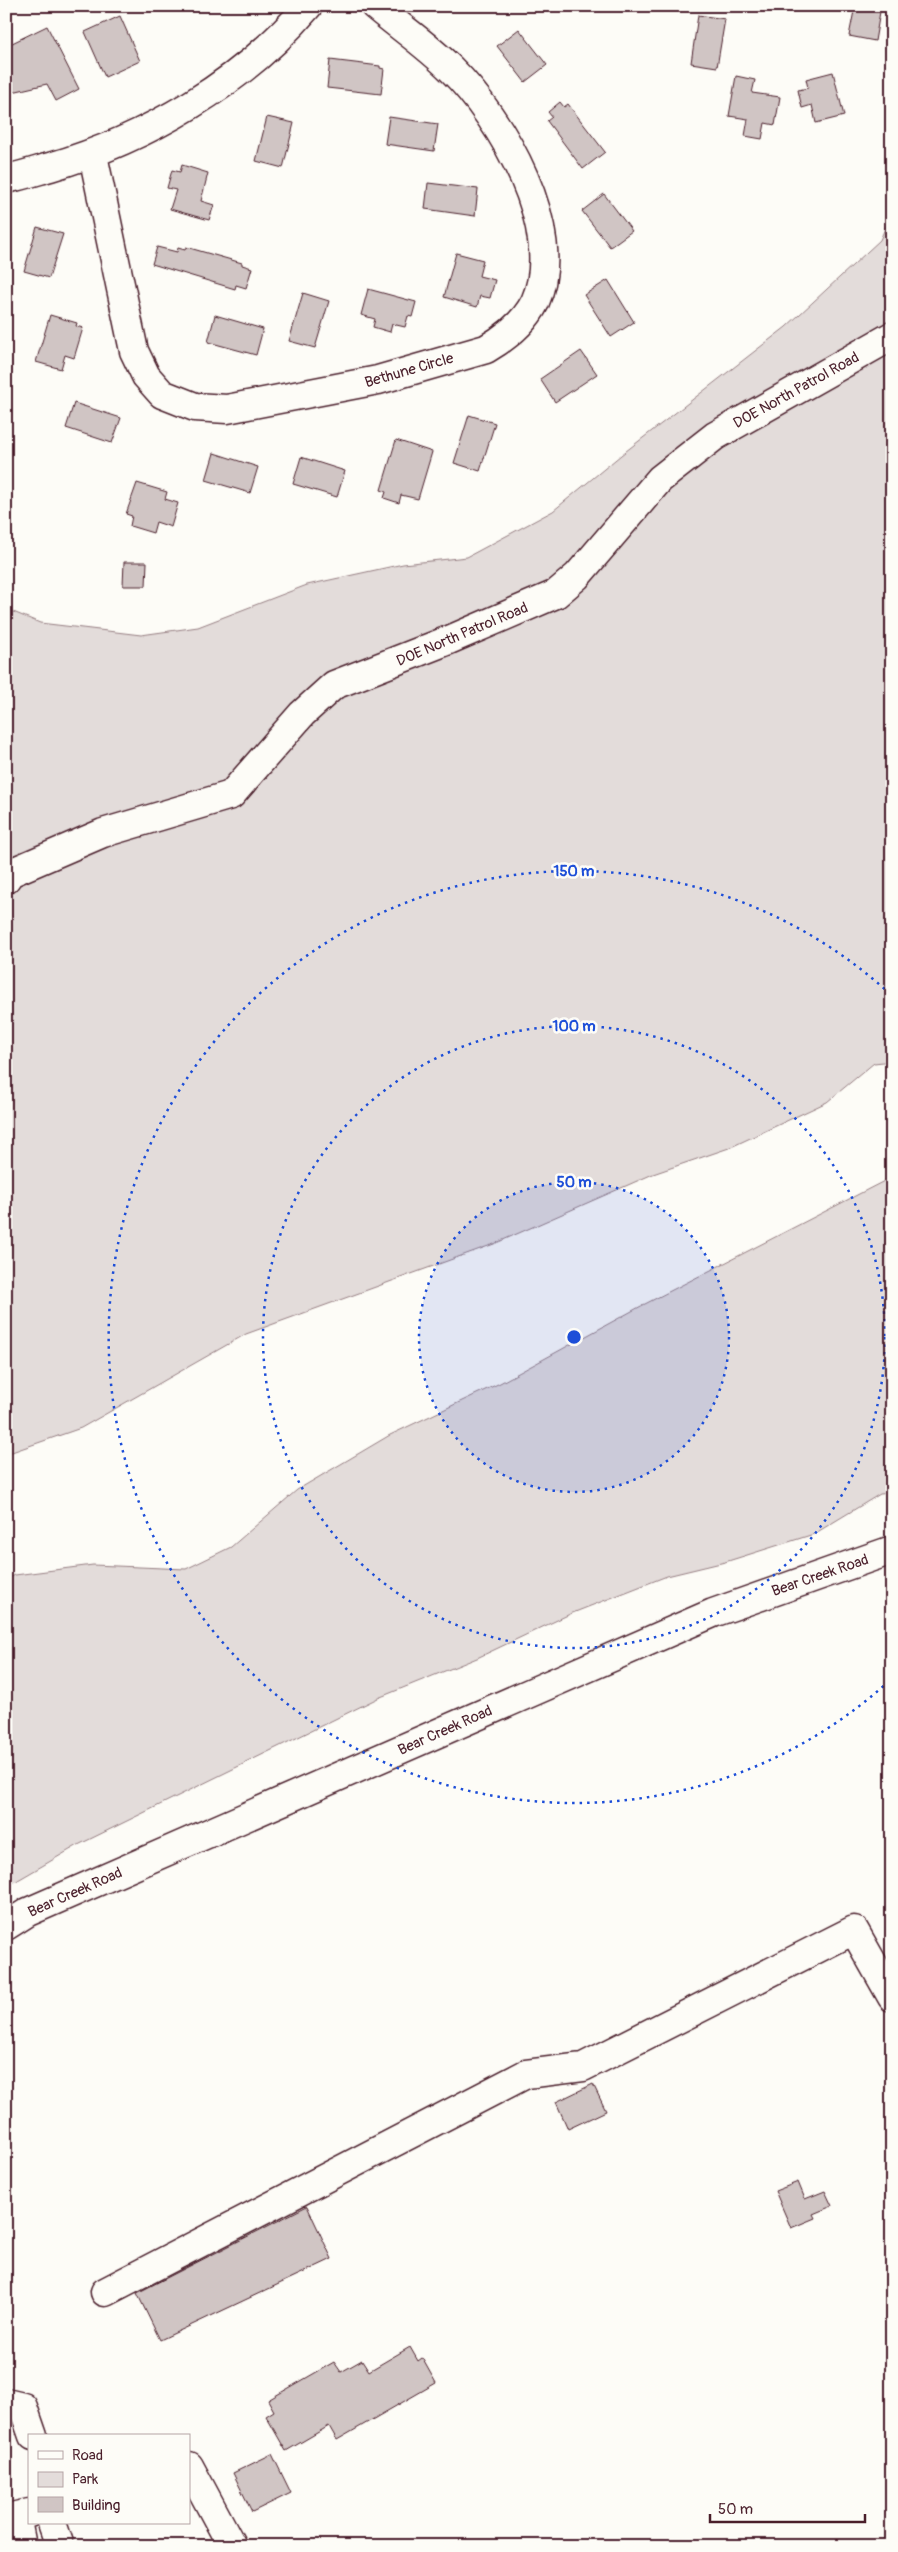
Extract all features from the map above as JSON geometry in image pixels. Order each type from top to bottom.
[{"type":"street","points":[[6,179],[93,154],[176,114],[196,102],[285,34],[308,6]]},
{"type":"street","name":"Bethune Circle","points":[[93,154],[134,352],[146,376],[162,394],[195,407],[227,409],[378,380],[486,349],[502,340],[521,322],[535,302],[543,267],[541,231],[530,193],[492,118],[452,70],[375,6]]},
{"type":"street","name":"DOE North Patrol Road","points":[[6,879],[10,873],[103,833],[231,795],[302,714],[334,685],[449,640],[556,594],[578,576],[660,479],[715,436],[892,336]]},
{"type":"street","name":"Bear Creek Road","points":[[6,1926],[28,1912],[713,1613],[892,1550]]},
{"type":"street","points":[[105,2292],[526,2074],[583,2066],[854,1930],[892,1997]]},
{"type":"street","points":[[6,2403],[23,2407],[32,2434]]},
{"type":"street","points":[[190,2468],[232,2546]]},
{"type":"street","points":[[22,2546],[16,2516],[28,2513]]},
{"type":"street","points":[[52,2524],[60,2546]]},
{"type":"green space","points":[[892,212],[892,1061],[874,1063],[827,1102],[729,1148],[653,1174],[494,1244],[246,1334],[81,1428],[6,1454],[6,609],[40,623],[141,635],[198,627],[307,585],[403,564],[467,557],[553,511],[621,455],[786,327],[880,240]]},
{"type":"green space","points":[[892,1177],[892,1493],[880,1494],[814,1534],[725,1562],[667,1576],[570,1614],[477,1658],[378,1698],[80,1844],[6,1887],[6,1580],[15,1575],[93,1565],[186,1569],[231,1547],[297,1490],[390,1435],[500,1383],[643,1305]]},
{"type":"building","points":[[855,6],[881,6],[875,41],[849,36]]},
{"type":"building","points":[[698,15],[725,19],[717,67],[691,63]]},
{"type":"building","points":[[120,16],[140,61],[105,77],[85,32]]},
{"type":"building","points":[[47,26],[79,89],[56,101],[47,84],[8,93],[6,46]]},
{"type":"building","points":[[519,29],[547,65],[525,82],[497,46]]},
{"type":"building","points":[[330,60],[380,66],[380,68],[384,69],[381,94],[327,88]]},
{"type":"building","points":[[833,72],[844,116],[816,123],[812,105],[802,108],[798,90],[808,88],[806,79]]},
{"type":"building","points":[[736,76],[755,80],[752,93],[780,97],[775,125],[765,123],[762,139],[745,136],[748,119],[729,116]]},
{"type":"building","points":[[560,102],[564,107],[568,104],[605,152],[583,169],[547,121],[552,117],[548,112]]},
{"type":"building","points":[[267,117],[294,123],[283,168],[256,161]]},
{"type":"building","points":[[389,117],[438,124],[434,151],[385,144]]},
{"type":"building","points":[[182,165],[208,173],[201,201],[214,205],[209,220],[170,209],[176,190],[167,188],[172,170],[180,172]]},
{"type":"building","points":[[428,183],[478,189],[475,216],[425,209]]},
{"type":"building","points":[[604,194],[632,231],[610,247],[582,211]]},
{"type":"building","points":[[37,227],[63,234],[49,278],[24,271]]},
{"type":"building","points":[[157,247],[177,252],[178,248],[185,250],[186,247],[242,263],[242,265],[252,268],[246,288],[236,285],[235,289],[152,264]]},
{"type":"building","points":[[456,253],[483,260],[479,276],[495,280],[490,298],[480,296],[477,307],[444,297]]},
{"type":"building","points":[[608,280],[634,322],[611,337],[584,295]]},
{"type":"building","points":[[368,289],[416,302],[412,317],[408,316],[405,327],[392,324],[390,332],[373,327],[375,319],[361,315]]},
{"type":"building","points":[[303,293],[329,301],[315,348],[289,341]]},
{"type":"building","points":[[50,315],[77,323],[76,326],[83,328],[74,358],[65,355],[61,369],[36,362]]},
{"type":"building","points":[[215,315],[263,329],[256,355],[208,342]]},
{"type":"building","points":[[581,351],[597,374],[555,402],[540,379]]},
{"type":"building","points":[[74,403],[121,418],[112,443],[66,428]]},
{"type":"building","points":[[469,415],[495,423],[480,471],[454,463]]},
{"type":"building","points":[[396,440],[432,452],[418,499],[401,495],[399,503],[384,498],[386,492],[381,490]]},
{"type":"building","points":[[214,453],[258,467],[250,493],[206,480]]},
{"type":"building","points":[[301,457],[345,471],[337,497],[293,484]]},
{"type":"building","points":[[137,483],[167,492],[165,499],[178,503],[171,527],[156,522],[153,533],[130,526],[132,516],[126,514]]},
{"type":"building","points":[[124,562],[147,562],[146,586],[123,586]]},
{"type":"building","points":[[593,2084],[606,2111],[568,2129],[556,2102]]},
{"type":"building","points":[[798,2182],[805,2199],[825,2191],[832,2206],[813,2214],[815,2218],[791,2228],[775,2191]]},
{"type":"building","points":[[307,2206],[332,2259],[160,2340],[137,2293]]},
{"type":"building","points":[[410,2347],[418,2361],[422,2358],[436,2383],[337,2440],[329,2426],[286,2451],[266,2416],[274,2411],[268,2400],[334,2362],[341,2372],[362,2360],[369,2371]]},
{"type":"building","points":[[272,2454],[291,2493],[252,2512],[233,2473]]}]
